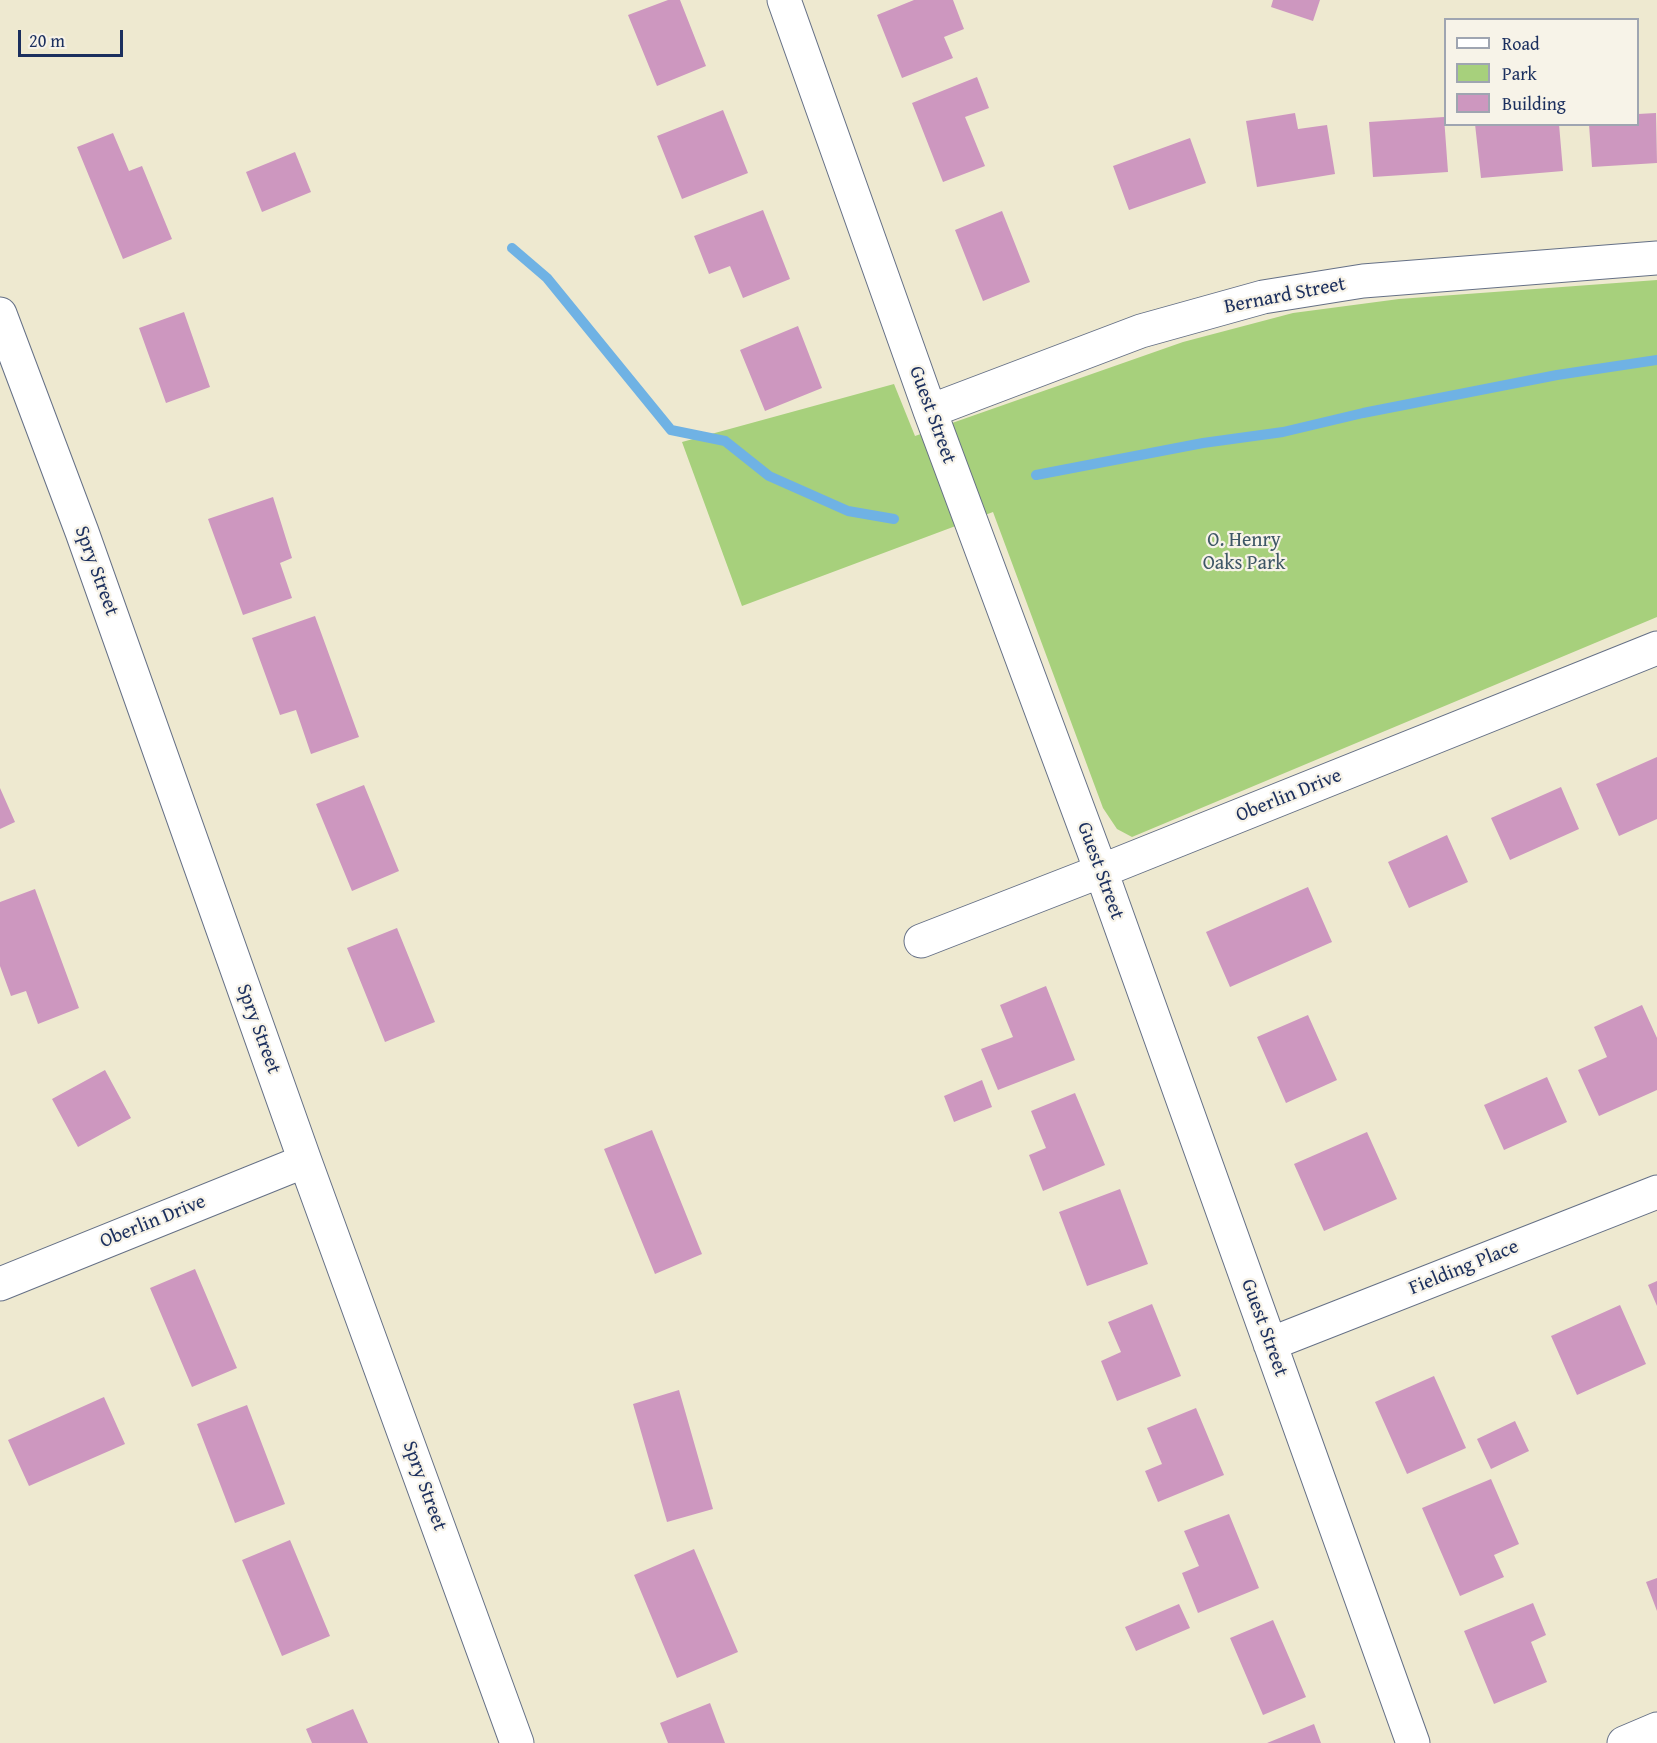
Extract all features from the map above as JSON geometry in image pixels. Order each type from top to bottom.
[{"type":"street","name":"Guest Street","points":[[784,0],[930,411],[1101,872],[1413,1743]]},
{"type":"street","name":"Bernard Street","points":[[930,411],[1141,331],[1263,297],[1363,280],[1657,258]]},
{"type":"street","name":"Spry Street","points":[[0,314],[85,540],[305,1161],[517,1743]]},
{"type":"street","name":"Oberlin Drive","points":[[921,941],[1101,872],[1657,648]]},
{"type":"street","name":"Oberlin Drive","points":[[0,1284],[305,1161]]},
{"type":"street","name":"Fielding Place","points":[[1270,1344],[1657,1192]]},
{"type":"street","points":[[1624,1743],[1657,1729]]},
{"type":"green space","name":"O. Henry Oaks Park","points":[[1657,280],[1657,617],[1132,837],[1117,829],[1103,808],[993,512],[742,606],[682,442],[894,384],[915,436],[1183,342],[1293,313],[1399,299]]},
{"type":"building","points":[[668,0],[680,0],[706,66],[657,86],[628,15]]},
{"type":"building","points":[[914,0],[953,0],[964,29],[944,37],[953,58],[902,78],[877,15]]},
{"type":"building","points":[[1273,0],[1320,0],[1313,21],[1271,7]]},
{"type":"building","points":[[977,77],[989,108],[965,117],[985,166],[943,182],[912,103]]},
{"type":"building","points":[[723,110],[748,173],[682,199],[657,136]]},
{"type":"building","points":[[1295,113],[1298,129],[1327,125],[1335,174],[1257,187],[1246,121]]},
{"type":"building","points":[[1656,113],[1657,163],[1592,167],[1589,126],[1639,126],[1639,114]]},
{"type":"building","points":[[1444,117],[1448,172],[1373,177],[1369,122]]},
{"type":"building","points":[[1475,126],[1559,126],[1563,171],[1481,178]]},
{"type":"building","points":[[113,133],[129,171],[142,166],[172,239],[123,259],[77,147]]},
{"type":"building","points":[[1190,138],[1206,183],[1129,210],[1113,166]]},
{"type":"building","points":[[295,152],[311,192],[262,212],[246,172]]},
{"type":"building","points":[[763,210],[790,279],[743,298],[730,266],[709,274],[694,236]]},
{"type":"building","points":[[1002,211],[1030,282],[983,301],[955,230]]},
{"type":"building","points":[[184,312],[210,387],[166,403],[139,328]]},
{"type":"building","points":[[798,326],[822,388],[765,411],[740,350]]},
{"type":"building","points":[[273,497],[292,558],[280,563],[292,598],[243,615],[208,519]]},
{"type":"building","points":[[315,616],[359,737],[311,754],[296,710],[280,715],[252,638]]},
{"type":"building","points":[[1657,757],[1657,819],[1619,836],[1596,784]]},
{"type":"building","points":[[364,785],[399,871],[352,891],[316,804]]},
{"type":"building","points":[[1561,787],[1579,829],[1510,860],[1491,818]]},
{"type":"building","points":[[0,788],[15,822],[0,829]]},
{"type":"building","points":[[1447,835],[1468,882],[1409,908],[1388,862]]},
{"type":"building","points":[[1308,887],[1332,942],[1230,987],[1206,932]]},
{"type":"building","points":[[35,889],[79,1008],[38,1024],[26,991],[11,996],[0,966],[0,902]]},
{"type":"building","points":[[397,928],[435,1022],[385,1042],[347,948]]},
{"type":"building","points":[[1046,986],[1075,1060],[998,1090],[981,1049],[1013,1037],[1000,1005]]},
{"type":"building","points":[[1642,1005],[1657,1038],[1657,1090],[1599,1116],[1578,1070],[1607,1057],[1594,1027]]},
{"type":"building","points":[[1308,1015],[1337,1080],[1286,1103],[1257,1037]]},
{"type":"building","points":[[105,1070],[131,1118],[78,1147],[52,1099]]},
{"type":"building","points":[[1547,1077],[1567,1122],[1504,1150],[1484,1105]]},
{"type":"building","points":[[982,1080],[992,1107],[954,1122],[944,1096]]},
{"type":"building","points":[[1075,1093],[1105,1165],[1043,1191],[1029,1155],[1046,1148],[1031,1111]]},
{"type":"building","points":[[652,1130],[702,1254],[655,1274],[604,1149]]},
{"type":"building","points":[[1367,1132],[1397,1199],[1324,1231],[1294,1164]]},
{"type":"building","points":[[1120,1189],[1148,1264],[1087,1286],[1059,1212]]},
{"type":"building","points":[[195,1269],[237,1368],[192,1387],[150,1288]]},
{"type":"building","points":[[1657,1281],[1657,1306],[1648,1285]]},
{"type":"building","points":[[1152,1304],[1181,1376],[1117,1401],[1101,1361],[1121,1352],[1108,1322]]},
{"type":"building","points":[[1620,1305],[1646,1364],[1577,1395],[1551,1336]]},
{"type":"building","points":[[1434,1376],[1466,1448],[1407,1474],[1375,1402]]},
{"type":"building","points":[[679,1390],[713,1509],[667,1522],[633,1404]]},
{"type":"building","points":[[104,1397],[125,1444],[29,1486],[8,1440]]},
{"type":"building","points":[[247,1405],[285,1504],[235,1523],[197,1424]]},
{"type":"building","points":[[1196,1408],[1224,1475],[1158,1502],[1145,1471],[1162,1464],[1147,1428]]},
{"type":"building","points":[[1515,1421],[1529,1451],[1491,1469],[1477,1439]]},
{"type":"building","points":[[1491,1479],[1519,1544],[1494,1555],[1504,1577],[1460,1596],[1422,1508]]},
{"type":"building","points":[[1229,1514],[1259,1588],[1198,1613],[1182,1573],[1199,1566],[1184,1531]]},
{"type":"building","points":[[290,1540],[330,1636],[282,1656],[242,1560]]},
{"type":"building","points":[[694,1549],[738,1652],[677,1678],[634,1575]]},
{"type":"building","points":[[1657,1578],[1657,1611],[1646,1582]]},
{"type":"building","points":[[1533,1603],[1546,1635],[1531,1642],[1547,1682],[1494,1704],[1464,1631]]},
{"type":"building","points":[[1179,1604],[1190,1628],[1136,1651],[1125,1627]]},
{"type":"building","points":[[1273,1620],[1306,1697],[1263,1715],[1230,1638]]},
{"type":"building","points":[[710,1703],[725,1743],[668,1743],[660,1723]]},
{"type":"building","points":[[353,1709],[368,1743],[312,1743],[306,1729]]},
{"type":"building","points":[[1314,1724],[1321,1743],[1267,1743]]},
{"type":"waterway","points":[[512,248],[547,278],[671,430],[725,441],[769,476],[848,511],[894,519]]},
{"type":"waterway","points":[[1036,475],[1203,443],[1283,432],[1363,413],[1557,375],[1657,360]]}]
